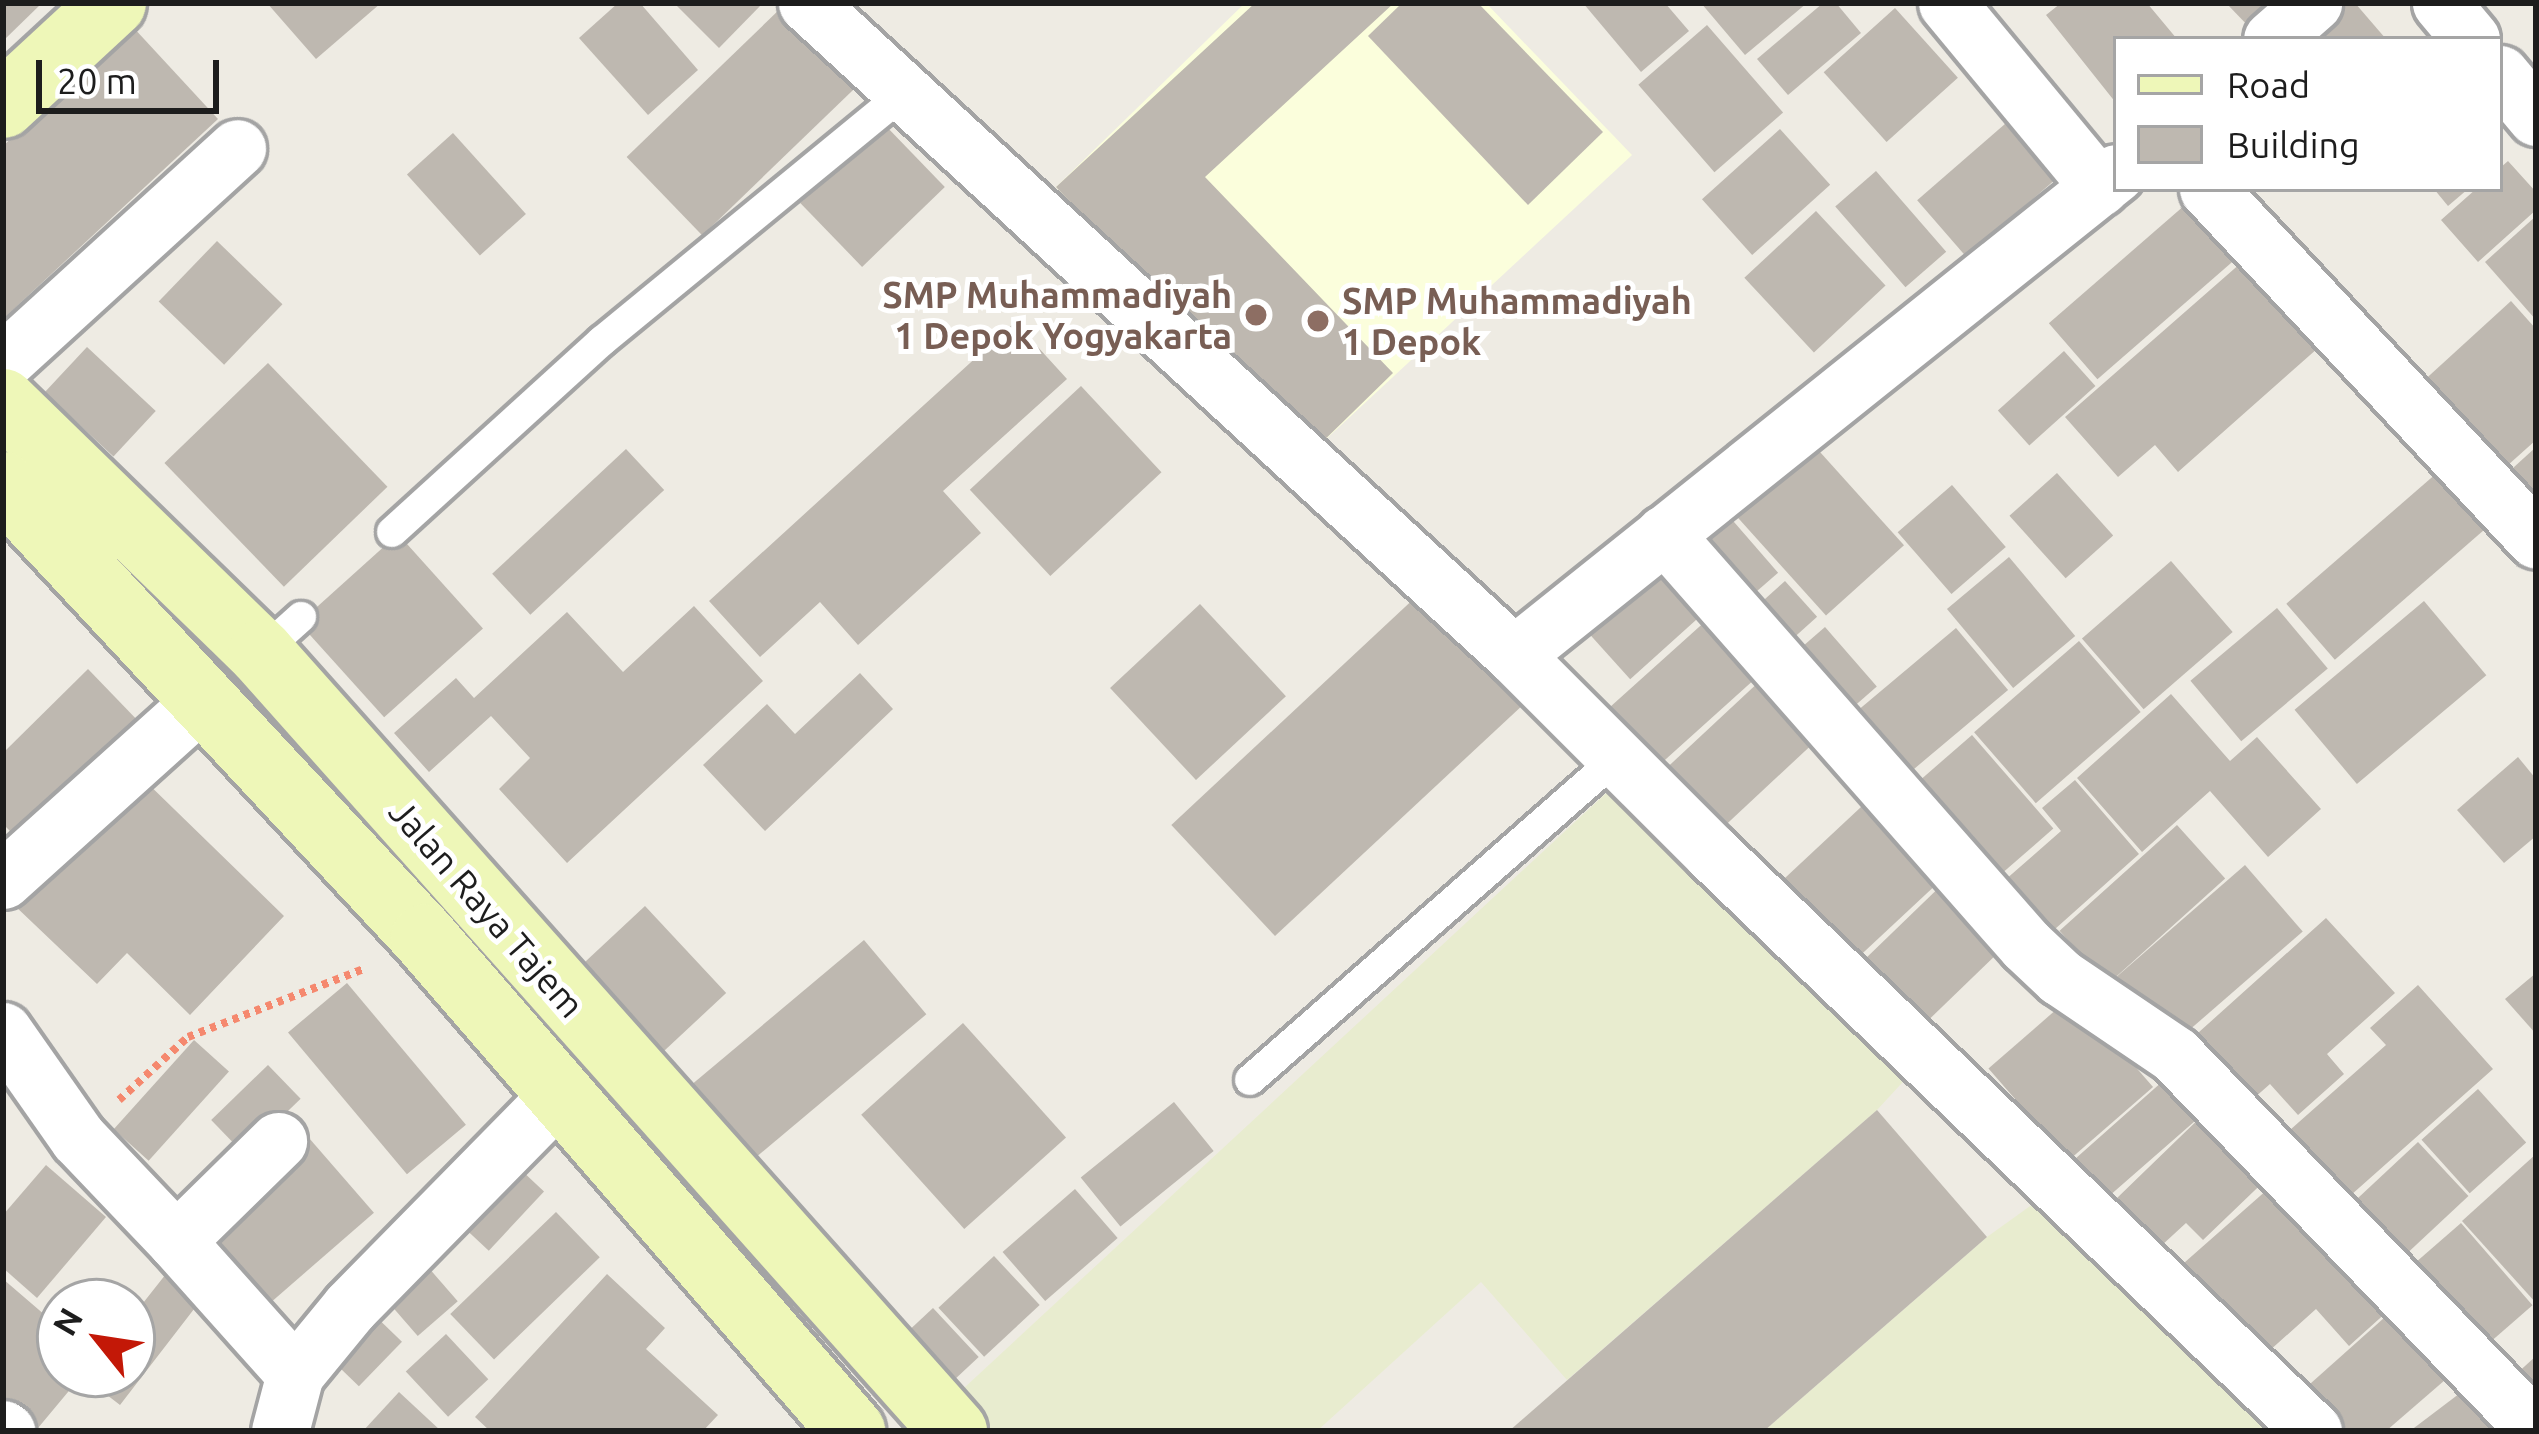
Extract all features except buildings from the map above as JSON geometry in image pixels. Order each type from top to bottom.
[{"type":"main road","points":[[3,105],[113,3]]},
{"type":"main road","name":"Jalan Raya Tajem","points":[[3,401],[281,635],[953,1431]]},
{"type":"main road","name":"Jalan Raya Tajem","points":[[3,485],[424,937],[852,1431]]},
{"type":"street","points":[[807,3],[1514,655],[2313,1431]]},
{"type":"street","points":[[1514,655],[2108,180],[1947,3]]},
{"type":"street","points":[[2275,36],[2313,3]]},
{"type":"street","points":[[2441,3],[2468,36]]},
{"type":"street","points":[[2503,78],[2536,117]]},
{"type":"street","points":[[3,362],[237,148]]},
{"type":"street","points":[[2211,192],[2536,539]]},
{"type":"street","points":[[1664,534],[2026,945],[2060,977],[2175,1054],[2536,1430]]},
{"type":"street","points":[[3,880],[205,698]]},
{"type":"street","points":[[3,1031],[78,1138],[295,1374]]},
{"type":"street","points":[[280,1431],[295,1374],[421,1231],[560,1093]]},
{"type":"street","points":[[176,1241],[278,1141]]},
{"type":"lane","points":[[392,532],[602,341],[904,93]]},
{"type":"lane","points":[[1250,1080],[1617,758]]},
{"type":"path","points":[[78,1138],[188,1037],[243,1011],[333,985],[424,937]]},
{"type":"shaded area","name":"SMP Muhammadiyah 1 Depok","points":[[1245,3],[1486,3],[1632,155],[1310,454],[1056,187]]},
{"type":"shaded area","points":[[1630,771],[1925,1058],[1877,1110],[1567,1380],[1481,1282],[1317,1431],[953,1431],[937,1413]]},
{"type":"shaded area","points":[[2058,1186],[2313,1431],[1764,1431],[1987,1237]]},
{"type":"place","name":"SMP Muhammadiyah 1 Depok Yogyakarta","points":[[1256,315]]},
{"type":"place","name":"SMP Muhammadiyah 1 Depok","points":[[1318,321]]}]
